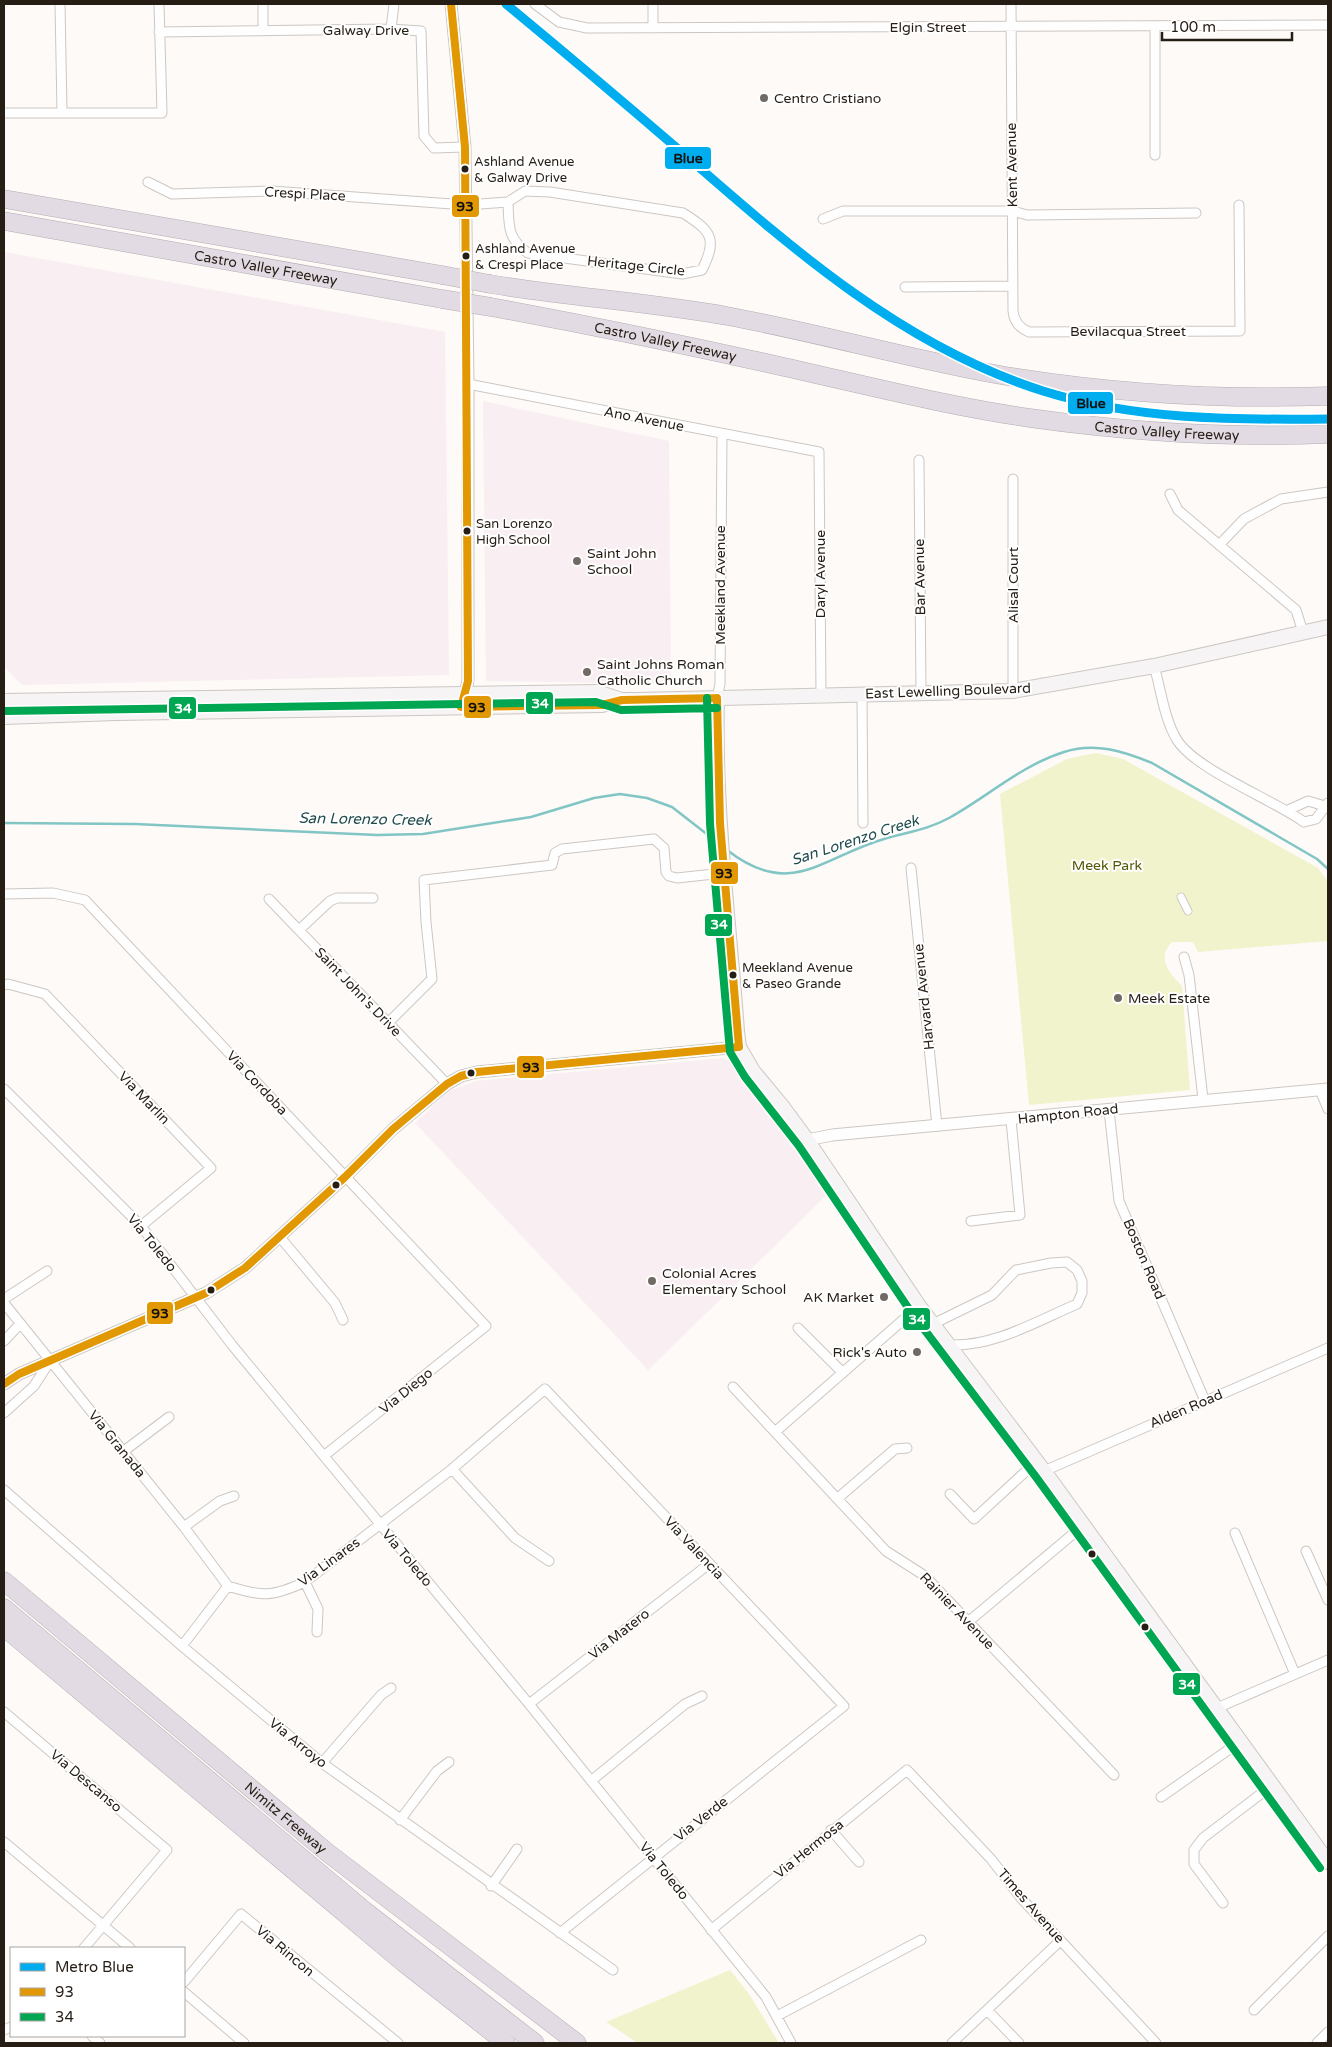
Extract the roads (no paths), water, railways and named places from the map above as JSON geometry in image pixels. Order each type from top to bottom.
[{"type":"highway","name":"Castro Valley Freeway","points":[[4,199],[490,284],[691,310],[1006,376],[1146,392],[1231,397],[1328,396]]},
{"type":"highway","name":"Castro Valley Freeway","points":[[4,221],[491,307],[662,340],[864,385],[1029,418],[1185,433],[1328,434]]},
{"type":"highway","name":"Nimitz Freeway","points":[[4,1581],[328,1853],[577,2043]]},
{"type":"highway","points":[[4,1608],[365,1911],[534,2043]]},
{"type":"highway","points":[[4,1627],[404,1964],[506,2043]]},
{"type":"main road","name":"East Lewelling Boulevard","points":[[4,717],[44,714],[602,705],[622,700],[1014,691],[1154,666],[1328,627]]},
{"type":"main road","name":"East Lewelling Boulevard","points":[[4,701],[597,692],[622,700]]},
{"type":"main road","points":[[241,697],[242,712]]},
{"type":"main road","name":"Meekland Avenue","points":[[717,698],[720,823],[738,1047],[753,1071],[807,1140],[919,1306],[1040,1466],[1328,1862]]},
{"type":"street","points":[[60,4],[62,112]]},
{"type":"street","points":[[4,113],[162,113],[159,4]]},
{"type":"street","points":[[263,4],[263,32]]},
{"type":"street","points":[[391,29],[394,4]]},
{"type":"street","points":[[451,4],[465,147],[466,205],[468,681],[460,707]]},
{"type":"street","name":"Elgin Street","points":[[535,4],[559,22],[587,28],[1328,25]]},
{"type":"street","points":[[653,4],[653,28]]},
{"type":"street","name":"Kent Avenue","points":[[1011,4],[1013,310],[1018,324]]},
{"type":"street","points":[[1154,155],[1155,27]]},
{"type":"street","name":"Galway Drive","points":[[159,32],[391,29],[421,31],[422,130],[427,142],[434,148],[465,147]]},
{"type":"street","name":"Crespi Place","points":[[148,182],[172,194],[272,191],[466,205]]},
{"type":"street","name":"Heritage Circle","points":[[466,205],[508,202],[525,191],[550,192],[683,213],[702,225],[710,236],[711,252],[702,270],[682,274],[528,253],[516,244],[510,232],[508,202]]},
{"type":"street","name":"Bevilacqua Street","points":[[1018,324],[1029,332],[1240,331],[1239,205]]},
{"type":"street","points":[[823,218],[843,211],[1013,211],[1027,215],[1196,214]]},
{"type":"street","points":[[905,287],[1013,286]]},
{"type":"street","name":"Ano Avenue","points":[[468,384],[722,435],[820,452]]},
{"type":"street","name":"Meekland Avenue","points":[[717,698],[720,684],[722,435]]},
{"type":"street","name":"Daryl Avenue","points":[[820,452],[821,695]]},
{"type":"street","name":"Bar Avenue","points":[[919,460],[921,693]]},
{"type":"street","name":"Alisal Court","points":[[1013,479],[1014,691]]},
{"type":"street","points":[[1219,545],[1244,519],[1281,499],[1328,492]]},
{"type":"street","points":[[1170,494],[1178,510],[1296,610],[1303,632]]},
{"type":"street","points":[[1154,666],[1168,719],[1177,740],[1196,760],[1288,810],[1304,822],[1316,819],[1327,804],[1308,801],[1288,810]]},
{"type":"street","points":[[862,694],[863,824]]},
{"type":"street","points":[[388,1023],[432,979],[424,880],[552,865],[555,853],[562,849],[654,839],[664,848],[666,872],[669,876],[677,878],[723,868]]},
{"type":"street","name":"Harvard Avenue","points":[[911,868],[937,1126]]},
{"type":"street","name":"Via Cordoba","points":[[4,894],[53,893],[85,900],[486,1326]]},
{"type":"street","points":[[1181,897],[1188,911]]},
{"type":"street","points":[[299,930],[330,902],[338,898],[374,898]]},
{"type":"street","name":"Saint John's Drive","points":[[269,899],[447,1084]]},
{"type":"street","points":[[1184,957],[1190,974],[1203,1099]]},
{"type":"street","name":"Via Marlin","points":[[4,985],[8,984],[45,994],[211,1168],[141,1226]]},
{"type":"street","points":[[4,1384],[19,1374],[195,1298],[245,1268],[346,1177],[393,1129],[447,1084],[461,1076],[478,1072],[738,1047]]},
{"type":"street","name":"Via Toledo","points":[[4,1088],[141,1226],[195,1298],[529,1704],[766,1997],[791,2043]]},
{"type":"street","points":[[1324,1089],[1328,1109]]},
{"type":"street","name":"Hampton Road","points":[[807,1140],[832,1135],[1011,1120],[1203,1099],[1324,1089]]},
{"type":"street","name":"Boston Road","points":[[1109,1110],[1118,1201],[1205,1401]]},
{"type":"street","points":[[971,1221],[1020,1215],[1011,1120]]},
{"type":"street","points":[[279,1236],[334,1303],[342,1320]]},
{"type":"street","points":[[933,1324],[992,1295],[1016,1270],[1067,1262],[1077,1270],[1082,1281],[1082,1294],[1077,1304],[988,1342],[963,1346],[949,1345]]},
{"type":"street","points":[[4,1299],[47,1271]]},
{"type":"street","name":"Via Granada","points":[[4,1303],[124,1451],[228,1586]]},
{"type":"street","points":[[775,1432],[919,1306]]},
{"type":"street","points":[[4,1340],[20,1324]]},
{"type":"street","name":"Via Diego","points":[[325,1456],[486,1326]]},
{"type":"street","points":[[798,1328],[843,1373]]},
{"type":"street","name":"Alden Road","points":[[950,1494],[974,1519],[1040,1466],[1205,1401],[1328,1348]]},
{"type":"street","points":[[4,1413],[22,1394],[34,1386],[50,1361]]},
{"type":"street","name":"Rainier Avenue","points":[[733,1388],[886,1551],[925,1576],[1114,1775]]},
{"type":"street","name":"Via Linares","points":[[228,1586],[254,1595],[280,1593],[306,1582],[452,1469],[545,1389]]},
{"type":"street","name":"Via Valencia","points":[[545,1389],[844,1706]]},
{"type":"street","points":[[124,1451],[169,1416]]},
{"type":"street","points":[[838,1498],[895,1450],[907,1448]]},
{"type":"street","points":[[452,1469],[515,1538],[549,1561]]},
{"type":"street","name":"Via Arroyo","points":[[4,1490],[182,1646],[322,1763],[491,1886],[612,1970]]},
{"type":"street","points":[[184,1527],[220,1501],[234,1496]]},
{"type":"street","points":[[968,1622],[1073,1534],[1084,1529]]},
{"type":"street","points":[[1235,1533],[1295,1674]]},
{"type":"street","points":[[1306,1550],[1328,1600]]},
{"type":"street","name":"Via Matero","points":[[529,1704],[709,1564]]},
{"type":"street","points":[[306,1582],[318,1609],[318,1632]]},
{"type":"street","points":[[182,1646],[228,1586]]},
{"type":"street","points":[[1217,1708],[1328,1660]]},
{"type":"street","points":[[322,1763],[381,1695],[391,1688]]},
{"type":"street","points":[[591,1780],[685,1704],[702,1696]]},
{"type":"street","name":"Via Verde","points":[[560,1934],[844,1706]]},
{"type":"street","name":"Via Descanso","points":[[4,1712],[167,1850],[103,1926]]},
{"type":"street","points":[[1161,1797],[1241,1741]]},
{"type":"street","points":[[400,1820],[437,1770],[449,1762]]},
{"type":"street","name":"Via Hermosa","points":[[711,1930],[831,1830],[907,1770]]},
{"type":"street","name":"Times Avenue","points":[[907,1770],[991,1859],[1021,1898],[1060,1941],[1156,2043]]},
{"type":"street","points":[[1223,1903],[1194,1864],[1194,1850],[1203,1838],[1271,1786]]},
{"type":"street","points":[[831,1830],[859,1862]]},
{"type":"street","points":[[4,1842],[129,1947]]},
{"type":"street","points":[[491,1886],[517,1849]]},
{"type":"street","name":"Via Rincon","points":[[185,1981],[241,1914],[398,2043]]},
{"type":"street","points":[[85,1947],[103,1926]]},
{"type":"street","points":[[1254,2010],[1328,1936]]},
{"type":"street","points":[[777,2016],[921,1940]]},
{"type":"street","points":[[952,2043],[1060,1941]]},
{"type":"street","points":[[185,1993],[244,2043]]},
{"type":"street","points":[[987,2010],[1019,2043]]},
{"type":"street","points":[[1317,2043],[1328,2032]]},
{"type":"waterway","name":"San Lorenzo Creek","points":[[727,850],[750,865],[770,872],[788,873],[806,870],[884,839],[941,822],[963,810],[1019,773],[1049,758],[1075,749],[1098,748],[1120,752],[1152,763],[1317,859],[1328,869]]},
{"type":"waterway","name":"San Lorenzo Creek","points":[[4,823],[135,824],[377,835],[423,834],[531,817],[594,798],[620,794],[647,798],[672,807],[717,842]]},
{"type":"metro line","name":"Blue","points":[[506,4],[804,256],[894,320],[942,348],[991,372],[1043,391],[1113,408],[1149,413],[1220,418],[1328,419]]},
{"type":"place","name":"Centro Cristiano","points":[[764,98]]},
{"type":"place","name":"Ashland Avenue & Galway Drive","points":[[465,169]]},
{"type":"place","name":"Ashland Avenue & Crespi Place","points":[[466,256]]},
{"type":"place","name":"San Lorenzo High School","points":[[467,531]]},
{"type":"place","name":"Saint John School","points":[[577,561]]},
{"type":"place","name":"Saint Johns Roman Catholic Church","points":[[587,672]]},
{"type":"place","name":"Meekland Avenue & Paseo Grande","points":[[733,975]]},
{"type":"place","name":"Meek Estate","points":[[1118,998]]},
{"type":"place","name":"Colonial Acres Elementary School","points":[[652,1281]]},
{"type":"place","name":"AK Market","points":[[884,1297]]},
{"type":"place","name":"Rick's Auto","points":[[917,1352]]},
{"type":"park label","name":"Meek Park","points":[[1107,865]]}]
